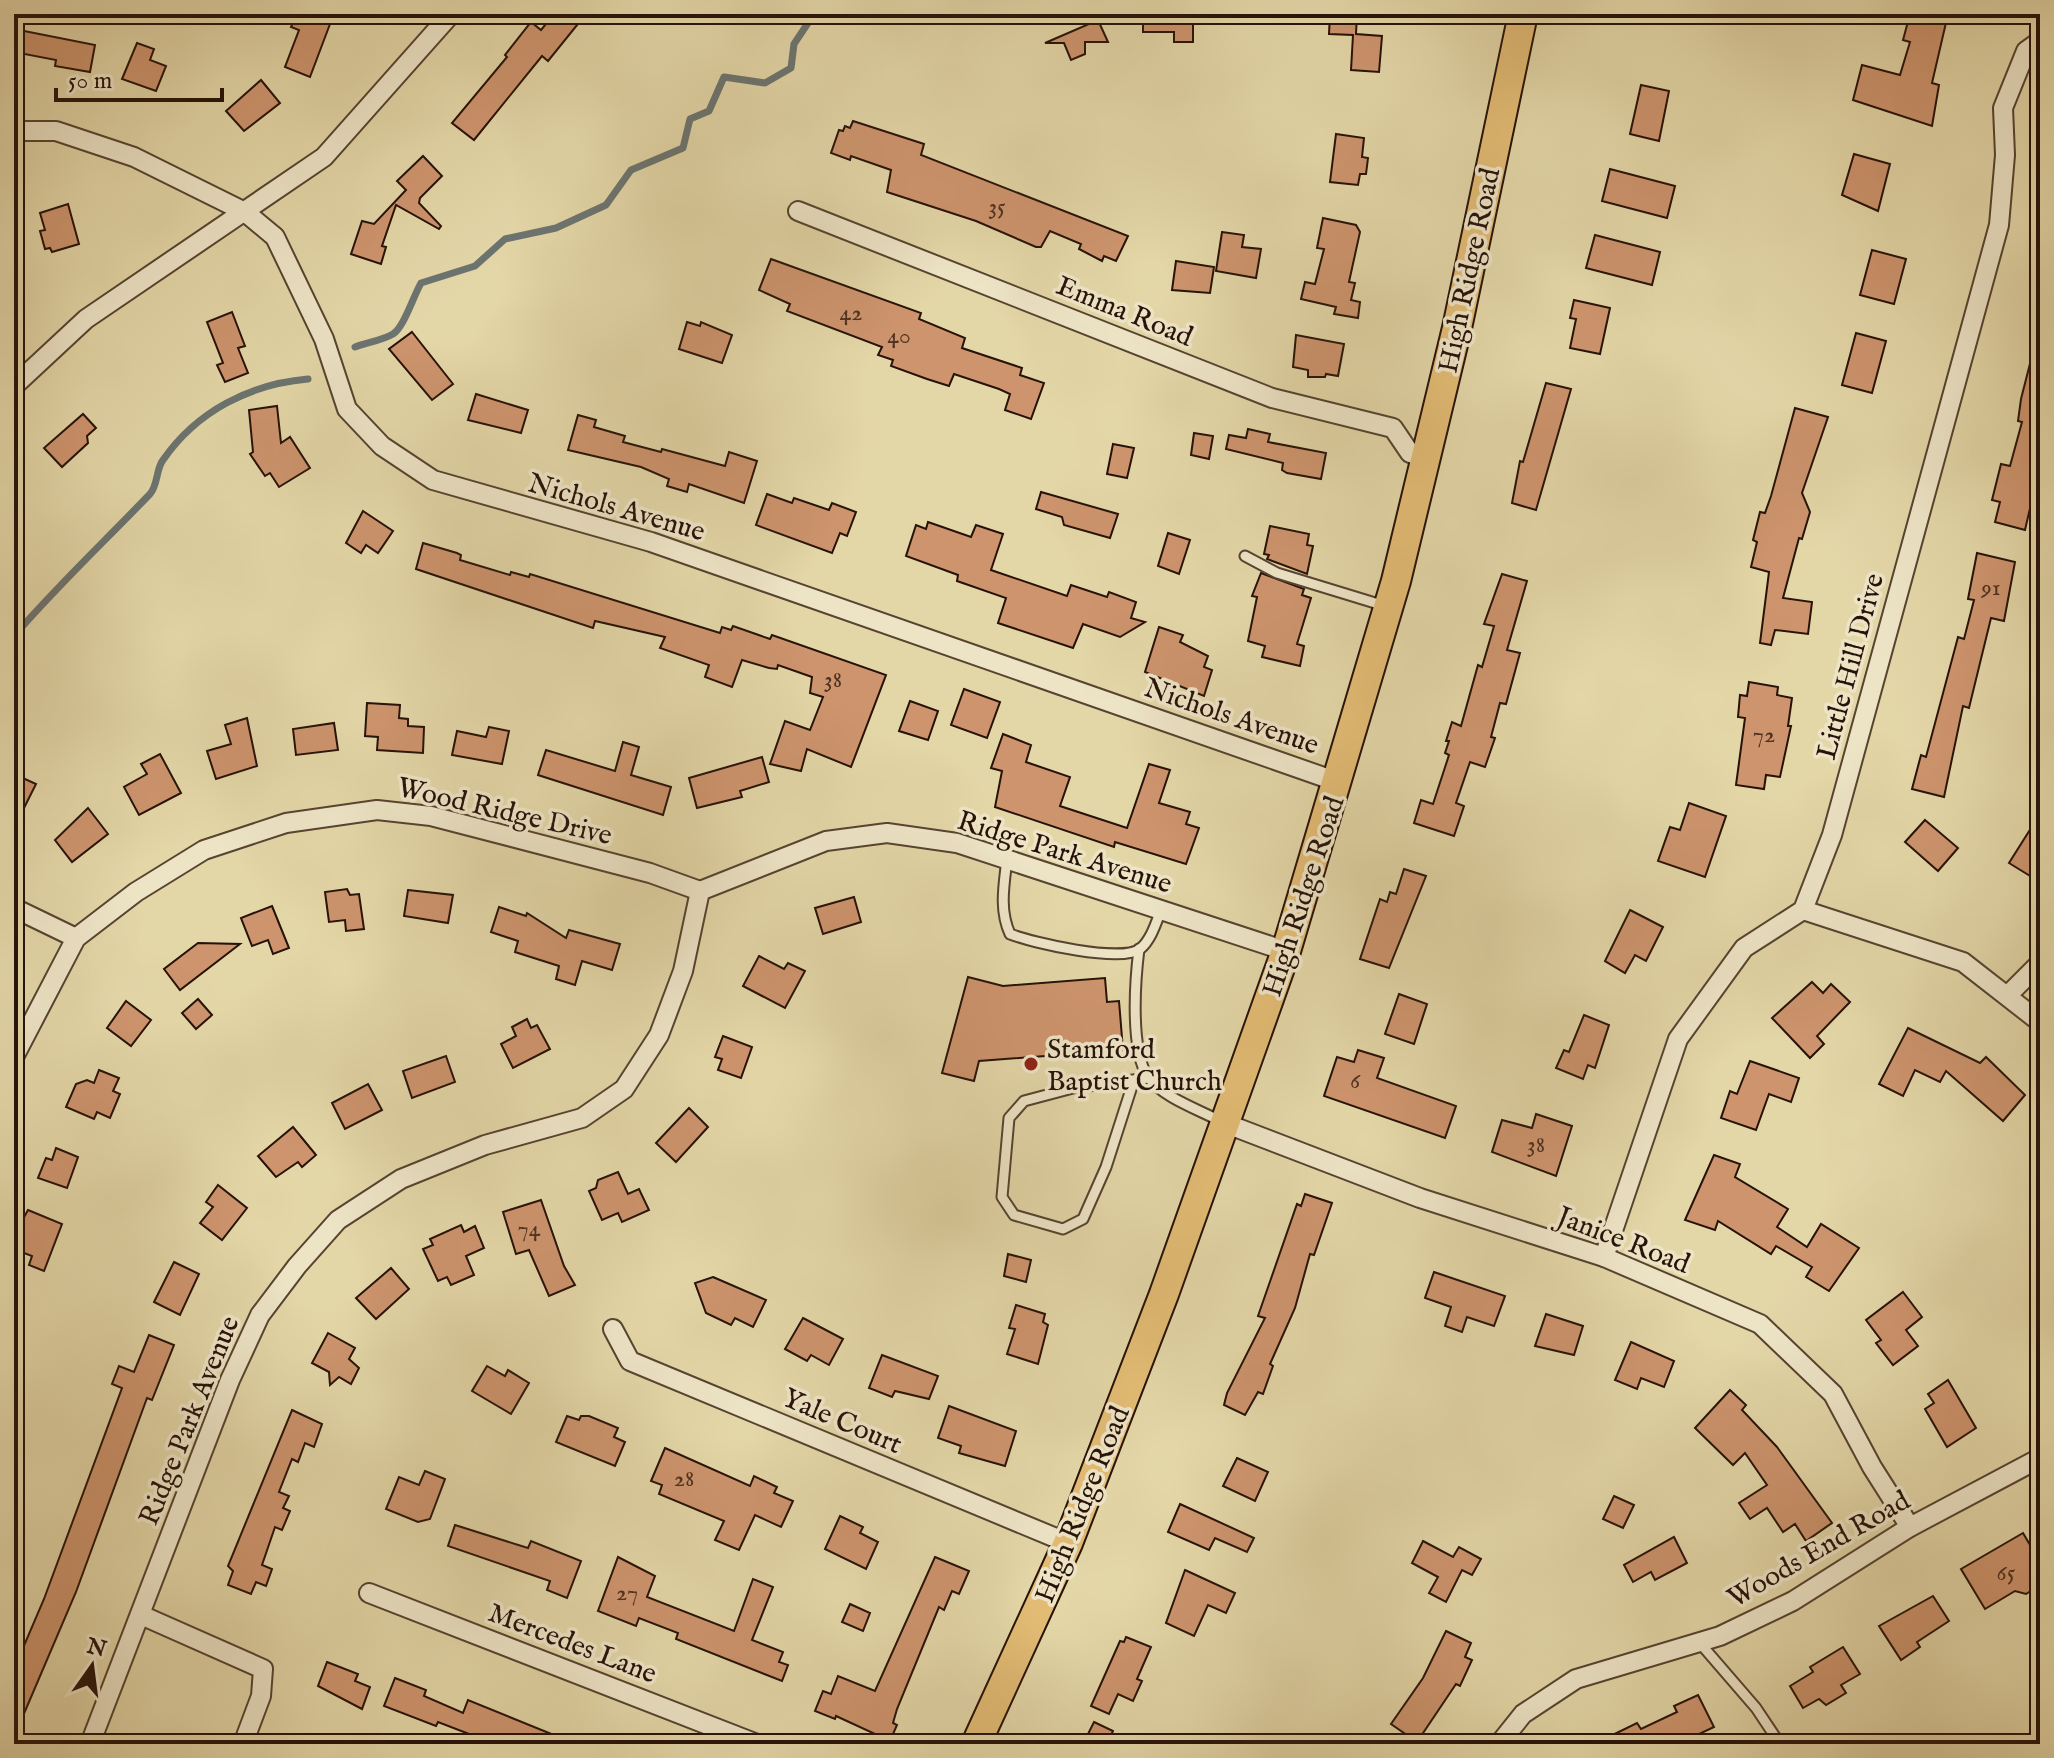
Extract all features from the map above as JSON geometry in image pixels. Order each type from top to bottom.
[{"type":"main road","name":"High Ridge Road","points":[[976,1744],[1068,1543],[1227,1124],[1286,951],[1389,607],[1426,458],[1523,14]]},
{"type":"street","points":[[14,386],[86,319],[324,157],[451,14]]},
{"type":"street","name":"Little Hill Drive","points":[[1803,910],[1832,835],[1999,225],[2005,155],[2003,108],[2026,51],[2040,41]]},
{"type":"street","name":"Nichols Avenue","points":[[14,131],[56,131],[134,157],[245,212],[275,237],[324,339],[347,409],[382,446],[433,480],[651,542],[1338,782]]},
{"type":"street","name":"Emma Road","points":[[798,211],[1272,398],[1393,428],[1410,453],[1426,458]]},
{"type":"street","name":"Wood Ridge Drive","points":[[14,1057],[76,938],[136,892],[204,850],[286,823],[377,810],[431,816],[650,873],[700,891]]},
{"type":"street","name":"Ridge Park Avenue","points":[[90,1744],[230,1380],[260,1315],[297,1266],[338,1220],[401,1179],[485,1145],[582,1118],[624,1089],[659,1035],[683,971],[700,891],[826,841],[887,833],[957,843],[1286,951]]},
{"type":"street","points":[[14,908],[76,938]]},
{"type":"street","points":[[1604,1257],[1678,1039],[1744,948],[1803,910],[1963,962],[2040,1022]]},
{"type":"street","points":[[2008,995],[2040,963]]},
{"type":"street","name":"Janice Road","points":[[1227,1124],[1420,1198],[1604,1257],[1760,1324],[1833,1394],[1872,1467],[1910,1527]]},
{"type":"street","name":"Yale Court","points":[[613,1329],[630,1361],[1068,1543]]},
{"type":"street","name":"Woods End Road","points":[[1499,1744],[1523,1714],[1576,1679],[1699,1642],[1793,1601],[1910,1527],[2040,1458]]},
{"type":"street","name":"Mercedes Lane","points":[[369,1593],[757,1744]]},
{"type":"street","points":[[141,1615],[263,1669],[261,1696],[243,1744]]},
{"type":"lane","points":[[1245,556],[1277,573],[1389,607]]},
{"type":"lane","points":[[1007,859],[1002,900],[1004,921],[1010,934],[1123,956],[1139,949],[1150,936],[1161,910]]},
{"type":"lane","points":[[1139,949],[1134,981],[1139,1052],[1148,1078],[1168,1093],[1227,1124]]},
{"type":"lane","points":[[1134,1080],[1106,1167],[1083,1219],[1063,1229],[1014,1215],[1002,1197],[1006,1150],[1009,1118],[1024,1101],[1073,1088],[1148,1078]]},
{"type":"lane","points":[[1699,1642],[1756,1708],[1780,1744]]},
{"type":"building","points":[[297,14],[330,24],[310,77],[285,67],[299,30],[291,27]]},
{"type":"building","points":[[554,14],[586,14],[548,61],[542,56],[474,140],[452,123],[507,57],[505,55],[531,22],[541,30]]},
{"type":"building","points":[[1143,14],[1193,14],[1193,42],[1174,42],[1174,32],[1143,32]]},
{"type":"building","points":[[1330,14],[1357,14],[1356,34],[1382,36],[1379,72],[1351,70],[1353,35],[1329,34]]},
{"type":"building","points":[[1910,14],[1948,14],[1932,83],[1939,85],[1932,126],[1853,100],[1862,65],[1900,75],[1910,42],[1903,40]]},
{"type":"building","points":[[1098,20],[1108,42],[1085,42],[1085,54],[1071,60],[1064,43],[1045,43]]},
{"type":"building","points":[[14,29],[95,45],[90,72],[55,66],[56,60],[14,52]]},
{"type":"building","points":[[137,43],[154,49],[150,60],[166,66],[156,91],[122,79]]},
{"type":"building","points":[[261,80],[280,103],[244,131],[226,111]]},
{"type":"building","points":[[1641,85],[1669,91],[1659,141],[1630,134]]},
{"type":"building","points":[[853,121],[924,144],[921,155],[1128,236],[1116,261],[1104,256],[1102,261],[1079,249],[1081,244],[1050,231],[1041,247],[1036,247],[976,221],[887,192],[891,170],[851,156],[850,160],[831,153],[839,130],[843,131],[845,126],[850,128]]},
{"type":"building","points":[[1336,134],[1364,138],[1362,157],[1368,158],[1366,174],[1360,174],[1358,185],[1330,182]]},
{"type":"building","points":[[1854,154],[1890,164],[1878,211],[1842,195]]},
{"type":"building","points":[[423,156],[442,176],[420,198],[419,203],[441,226],[439,229],[396,205],[382,246],[386,247],[381,264],[351,254],[362,221],[374,224],[406,190],[397,181]]},
{"type":"building","points":[[1610,169],[1675,186],[1667,218],[1602,201]]},
{"type":"building","points":[[68,204],[79,244],[52,252],[50,248],[45,249],[40,231],[45,230],[40,213]]},
{"type":"building","points":[[1323,218],[1356,225],[1360,232],[1349,282],[1355,283],[1351,300],[1360,302],[1358,318],[1334,314],[1336,307],[1301,299],[1305,282],[1315,284],[1324,249],[1317,248]]},
{"type":"building","points":[[1222,232],[1244,235],[1242,247],[1261,249],[1256,278],[1216,271]]},
{"type":"building","points":[[1595,235],[1660,252],[1652,285],[1586,268]]},
{"type":"building","points":[[1872,250],[1906,259],[1894,304],[1860,295]]},
{"type":"building","points":[[771,259],[921,313],[919,319],[965,338],[962,348],[1022,368],[1020,375],[1044,383],[1031,419],[1005,410],[1010,394],[999,389],[954,374],[949,386],[891,366],[893,360],[878,355],[882,347],[787,311],[790,304],[759,290]]},
{"type":"building","points":[[1176,261],[1214,267],[1210,293],[1172,290]]},
{"type":"building","points":[[1574,300],[1610,308],[1600,354],[1570,348],[1576,319],[1570,318]]},
{"type":"building","points":[[232,312],[245,346],[238,348],[248,373],[225,382],[217,365],[223,363],[207,322]]},
{"type":"building","points":[[687,322],[700,326],[701,322],[732,335],[722,363],[679,349]]},
{"type":"building","points":[[412,332],[453,384],[432,400],[389,349]]},
{"type":"building","points":[[1856,333],[1886,341],[1872,393],[1842,385]]},
{"type":"building","points":[[1296,335],[1344,344],[1338,376],[1308,377],[1308,370],[1293,367]]},
{"type":"building","points":[[2034,348],[2040,349],[2040,465],[2025,530],[1995,522],[2000,502],[1992,500],[2001,464],[2010,466],[2022,422],[2018,421],[2021,399]]},
{"type":"building","points":[[1546,383],[1571,389],[1536,510],[1512,503],[1520,461],[1523,462]]},
{"type":"building","points":[[476,394],[528,410],[521,433],[468,420]]},
{"type":"building","points":[[277,406],[281,443],[290,437],[310,468],[279,487],[270,473],[265,476],[250,454],[253,452],[249,410]]},
{"type":"building","points":[[1795,408],[1828,417],[1802,493],[1810,512],[1802,539],[1799,538],[1783,598],[1812,602],[1808,634],[1775,630],[1771,645],[1760,643],[1769,572],[1751,567],[1757,542],[1753,540],[1760,512],[1765,513],[1771,496]]},
{"type":"building","points":[[83,414],[96,428],[87,436],[88,443],[62,467],[44,448]]},
{"type":"building","points":[[578,415],[596,420],[594,427],[625,436],[623,442],[661,452],[662,449],[725,466],[729,452],[757,461],[744,503],[689,484],[687,492],[667,486],[669,479],[641,467],[568,450]]},
{"type":"building","points":[[1248,429],[1270,434],[1268,442],[1326,453],[1321,479],[1287,473],[1282,470],[1283,463],[1226,449],[1229,435],[1246,438]]},
{"type":"building","points":[[1194,433],[1213,436],[1209,459],[1191,455]]},
{"type":"building","points":[[1113,444],[1134,448],[1127,478],[1107,474]]},
{"type":"building","points":[[1041,492],[1118,514],[1110,538],[1064,525],[1062,517],[1036,509]]},
{"type":"building","points":[[767,494],[792,503],[794,498],[829,510],[832,503],[856,512],[847,536],[840,533],[832,553],[756,525]]},
{"type":"building","points":[[363,511],[393,531],[378,553],[366,545],[361,553],[346,543]]},
{"type":"building","points":[[928,522],[971,537],[976,525],[1003,534],[991,570],[1067,596],[1071,585],[1107,597],[1109,592],[1136,602],[1131,618],[1145,622],[1120,637],[1083,624],[1073,648],[998,623],[1006,598],[957,581],[958,575],[906,556],[916,525],[926,529]]},
{"type":"building","points":[[1270,526],[1309,534],[1307,545],[1313,546],[1307,574],[1267,559],[1269,555],[1264,554]]},
{"type":"building","points":[[1168,533],[1190,540],[1179,574],[1158,566]]},
{"type":"building","points":[[423,543],[457,553],[461,555],[460,560],[510,575],[511,572],[529,577],[530,574],[720,633],[722,627],[731,630],[733,626],[770,639],[772,635],[886,675],[851,767],[807,749],[801,771],[770,764],[785,721],[810,730],[823,697],[810,693],[812,677],[778,665],[777,669],[769,668],[742,660],[732,687],[705,677],[709,665],[660,648],[665,637],[595,621],[593,628],[416,569]]},
{"type":"building","points":[[1977,553],[2015,562],[2004,621],[1991,618],[1969,708],[1963,706],[1944,797],[1912,789],[1921,755],[1926,757],[1958,637],[1964,639],[1974,600],[1968,599]]},
{"type":"building","points":[[1261,573],[1304,589],[1302,595],[1311,598],[1297,644],[1304,646],[1300,666],[1262,657],[1265,646],[1248,641],[1257,597],[1252,596]]},
{"type":"building","points":[[1502,574],[1527,581],[1507,650],[1520,653],[1506,704],[1500,703],[1491,737],[1495,738],[1485,767],[1470,762],[1456,803],[1464,806],[1454,836],[1414,823],[1421,800],[1433,804],[1449,755],[1445,753],[1449,741],[1446,741],[1452,722],[1461,726],[1478,665],[1482,667],[1494,626],[1484,624]]},
{"type":"building","points":[[1159,627],[1183,635],[1180,642],[1208,656],[1204,667],[1212,670],[1204,696],[1145,672]]},
{"type":"building","points":[[1749,682],[1778,687],[1777,695],[1792,698],[1788,726],[1791,726],[1780,777],[1766,775],[1764,789],[1736,785],[1745,718],[1738,717],[1740,695],[1747,696]]},
{"type":"building","points":[[964,689],[1000,702],[987,738],[951,725]]},
{"type":"building","points":[[910,701],[938,711],[928,740],[899,731]]},
{"type":"building","points":[[367,703],[400,705],[399,718],[408,719],[408,726],[424,727],[423,753],[377,750],[378,737],[365,736]]},
{"type":"building","points":[[247,718],[257,766],[216,779],[207,751],[231,744],[225,725]]},
{"type":"building","points":[[334,723],[338,750],[296,755],[293,729]]},
{"type":"building","points":[[489,727],[509,731],[502,764],[452,755],[457,731],[486,737]]},
{"type":"building","points":[[1003,734],[1031,745],[1026,762],[1070,777],[1060,806],[1127,828],[1149,764],[1170,770],[1159,803],[1190,812],[1186,824],[1199,828],[1186,864],[1115,842],[1114,847],[995,807],[1002,771],[991,768]]},
{"type":"building","points":[[623,742],[639,747],[631,775],[671,787],[663,815],[538,775],[546,750],[615,771]]},
{"type":"building","points":[[160,754],[181,793],[139,815],[124,787],[147,774],[141,764]]},
{"type":"building","points":[[762,757],[769,782],[740,791],[742,797],[697,808],[689,778]]},
{"type":"building","points":[[14,774],[36,784],[14,828]]},
{"type":"building","points":[[1689,803],[1726,816],[1705,877],[1658,861],[1670,827],[1680,830]]},
{"type":"building","points":[[88,808],[108,834],[72,862],[55,840]]},
{"type":"building","points":[[2040,814],[2040,882],[2009,863]]},
{"type":"building","points":[[1925,820],[1958,848],[1938,871],[1905,842]]},
{"type":"building","points":[[1404,869],[1426,876],[1389,968],[1360,959],[1380,899],[1387,902],[1390,892],[1396,894]]},
{"type":"building","points":[[347,889],[350,895],[359,894],[364,929],[346,931],[345,920],[329,922],[325,892]]},
{"type":"building","points":[[408,890],[453,895],[448,923],[404,916]]},
{"type":"building","points":[[854,897],[861,922],[823,934],[815,908]]},
{"type":"building","points":[[272,906],[289,948],[273,954],[268,940],[252,946],[241,918]]},
{"type":"building","points":[[499,907],[526,916],[527,913],[566,938],[569,930],[620,944],[612,970],[582,961],[575,985],[556,979],[559,966],[515,952],[518,941],[491,932]]},
{"type":"building","points":[[1630,910],[1663,927],[1646,961],[1635,955],[1625,973],[1605,961]]},
{"type":"building","points":[[198,943],[240,944],[180,990],[164,969]]},
{"type":"building","points":[[759,956],[784,969],[788,963],[805,971],[785,1008],[743,986]]},
{"type":"building","points":[[968,977],[1003,986],[1105,978],[1107,1002],[1119,1001],[1123,1050],[979,1061],[974,1081],[942,1073]]},
{"type":"building","points":[[1812,982],[1823,993],[1831,984],[1850,1002],[1817,1036],[1824,1044],[1810,1058],[1772,1018]]},
{"type":"building","points":[[1399,994],[1427,1004],[1414,1044],[1385,1034]]},
{"type":"building","points":[[198,999],[212,1015],[196,1029],[182,1013]]},
{"type":"building","points":[[126,1001],[151,1020],[131,1046],[107,1028]]},
{"type":"building","points":[[1584,1015],[1609,1025],[1595,1068],[1588,1065],[1583,1079],[1556,1068],[1564,1050],[1569,1052]]},
{"type":"building","points":[[527,1019],[531,1028],[537,1025],[550,1049],[513,1068],[501,1044],[516,1036],[512,1027]]},
{"type":"building","points":[[1908,1028],[1980,1063],[1986,1057],[2025,1095],[2003,1121],[1946,1071],[1940,1082],[1915,1070],[1903,1096],[1879,1084]]},
{"type":"building","points":[[723,1036],[752,1047],[741,1078],[718,1070],[722,1059],[715,1057]]},
{"type":"building","points":[[1358,1050],[1384,1058],[1377,1078],[1456,1106],[1445,1138],[1324,1096],[1337,1057],[1354,1062]]},
{"type":"building","points":[[446,1056],[455,1082],[412,1098],[403,1071]]},
{"type":"building","points":[[1750,1061],[1799,1078],[1791,1102],[1769,1094],[1756,1130],[1721,1118],[1730,1091],[1737,1094]]},
{"type":"building","points":[[99,1070],[119,1078],[113,1091],[120,1094],[110,1118],[97,1112],[94,1119],[66,1107],[76,1084],[87,1080],[94,1083]]},
{"type":"building","points":[[368,1084],[382,1110],[345,1129],[332,1103]]},
{"type":"building","points":[[689,1108],[708,1127],[676,1162],[656,1143]]},
{"type":"building","points":[[1536,1114],[1572,1126],[1556,1176],[1492,1152],[1502,1120],[1532,1128]]},
{"type":"building","points":[[293,1127],[316,1155],[302,1167],[298,1162],[276,1177],[258,1156]]},
{"type":"building","points":[[56,1148],[78,1157],[67,1188],[38,1178],[46,1158],[52,1160]]},
{"type":"building","points":[[1714,1155],[1740,1164],[1735,1177],[1788,1209],[1777,1227],[1807,1247],[1821,1224],[1859,1248],[1829,1291],[1806,1277],[1812,1267],[1776,1246],[1771,1254],[1718,1221],[1715,1230],[1685,1220]]},
{"type":"building","points":[[618,1172],[628,1194],[639,1189],[649,1210],[622,1222],[618,1213],[602,1220],[589,1191],[596,1188],[598,1180]]},
{"type":"building","points":[[218,1185],[247,1208],[222,1240],[200,1223],[213,1207],[206,1202]]},
{"type":"building","points":[[1305,1194],[1332,1203],[1314,1255],[1310,1254],[1295,1308],[1270,1364],[1273,1366],[1263,1394],[1258,1392],[1245,1415],[1224,1405],[1227,1393],[1265,1318],[1258,1316],[1297,1204],[1301,1206]]},
{"type":"building","points":[[541,1200],[564,1266],[575,1285],[549,1296],[529,1250],[516,1254],[503,1212]]},
{"type":"building","points":[[28,1210],[62,1224],[44,1271],[29,1265],[32,1256],[14,1249],[14,1235]]},
{"type":"building","points":[[461,1225],[464,1232],[475,1226],[484,1248],[466,1256],[474,1275],[451,1285],[447,1277],[438,1281],[423,1249],[433,1245],[430,1239]]},
{"type":"building","points":[[1008,1254],[1031,1260],[1026,1282],[1004,1276]]},
{"type":"building","points":[[174,1262],[199,1274],[180,1315],[154,1302]]},
{"type":"building","points":[[391,1268],[409,1289],[376,1319],[356,1298]]},
{"type":"building","points":[[1434,1272],[1505,1296],[1494,1326],[1467,1317],[1462,1332],[1445,1326],[1451,1307],[1425,1298]]},
{"type":"building","points":[[713,1277],[766,1300],[753,1327],[735,1318],[731,1325],[706,1313],[695,1283]]},
{"type":"building","points":[[1903,1292],[1922,1317],[1906,1330],[1918,1346],[1893,1365],[1876,1343],[1881,1340],[1866,1320]]},
{"type":"building","points":[[1016,1305],[1045,1314],[1043,1322],[1048,1325],[1038,1364],[1007,1354],[1015,1329],[1009,1328]]},
{"type":"building","points":[[1546,1314],[1583,1326],[1574,1355],[1535,1346]]},
{"type":"building","points":[[803,1318],[843,1339],[829,1365],[811,1355],[807,1361],[785,1349]]},
{"type":"building","points":[[328,1333],[355,1348],[349,1359],[359,1368],[351,1384],[339,1377],[330,1385],[329,1372],[312,1363]]},
{"type":"building","points":[[149,1335],[174,1345],[152,1400],[147,1398],[76,1592],[14,1737],[14,1669],[44,1599],[122,1388],[112,1384],[119,1366],[134,1372]]},
{"type":"building","points":[[1631,1342],[1674,1361],[1664,1387],[1641,1378],[1637,1389],[1615,1380]]},
{"type":"building","points":[[882,1355],[938,1376],[929,1399],[895,1391],[892,1397],[869,1388]]},
{"type":"building","points":[[487,1366],[505,1376],[508,1370],[529,1383],[511,1414],[472,1391]]},
{"type":"building","points":[[1948,1380],[1976,1428],[1947,1447],[1925,1409],[1934,1403],[1928,1394]]},
{"type":"building","points":[[1730,1390],[1746,1405],[1742,1410],[1777,1447],[1832,1523],[1806,1541],[1795,1524],[1783,1532],[1767,1508],[1750,1519],[1739,1503],[1767,1485],[1745,1453],[1733,1465],[1695,1428]]},
{"type":"building","points":[[949,1406],[1016,1431],[1005,1466],[959,1453],[961,1446],[938,1438]]},
{"type":"building","points":[[292,1410],[322,1424],[314,1447],[305,1443],[298,1462],[292,1459],[279,1492],[289,1496],[283,1508],[290,1511],[282,1530],[275,1527],[262,1565],[272,1569],[266,1586],[256,1582],[251,1594],[228,1585],[233,1571],[228,1566]]},
{"type":"building","points":[[567,1416],[579,1420],[581,1416],[589,1416],[618,1428],[614,1437],[625,1442],[615,1466],[556,1442]]},
{"type":"building","points":[[665,1448],[750,1486],[754,1476],[777,1487],[774,1493],[793,1501],[781,1527],[755,1515],[739,1550],[715,1540],[724,1521],[659,1494],[662,1485],[651,1481]]},
{"type":"building","points":[[1237,1458],[1268,1472],[1255,1501],[1223,1486]]},
{"type":"building","points":[[425,1471],[445,1479],[430,1519],[418,1522],[386,1509],[399,1477],[419,1485]]},
{"type":"building","points":[[1614,1496],[1634,1505],[1623,1528],[1603,1519]]},
{"type":"building","points":[[1180,1504],[1254,1538],[1247,1552],[1215,1538],[1209,1550],[1168,1532]]},
{"type":"building","points":[[840,1516],[863,1527],[860,1533],[878,1542],[866,1569],[825,1549]]},
{"type":"building","points":[[455,1525],[528,1548],[531,1541],[581,1561],[567,1598],[547,1590],[550,1581],[448,1546]]},
{"type":"building","points":[[2023,1533],[2040,1562],[2040,1585],[2026,1594],[2015,1591],[1985,1609],[1961,1569]]},
{"type":"building","points":[[1674,1537],[1687,1563],[1655,1580],[1651,1572],[1633,1582],[1624,1565]]},
{"type":"building","points":[[1423,1541],[1453,1557],[1459,1547],[1481,1559],[1472,1575],[1462,1570],[1446,1602],[1429,1593],[1438,1577],[1412,1563]]},
{"type":"building","points":[[618,1557],[655,1576],[647,1597],[734,1631],[753,1579],[773,1587],[752,1640],[783,1652],[779,1662],[788,1665],[782,1681],[676,1639],[678,1633],[639,1618],[636,1626],[598,1611]]},
{"type":"building","points":[[935,1557],[969,1571],[959,1594],[952,1591],[944,1610],[939,1607],[897,1709],[893,1723],[897,1725],[890,1741],[836,1716],[835,1719],[815,1711],[823,1691],[831,1694],[838,1676],[875,1691]]},
{"type":"building","points":[[1185,1570],[1235,1593],[1226,1613],[1208,1605],[1194,1636],[1166,1623]]},
{"type":"building","points":[[1933,1596],[1949,1621],[1917,1642],[1920,1647],[1901,1660],[1879,1626]]},
{"type":"building","points":[[850,1604],[870,1613],[863,1631],[842,1622]]},
{"type":"building","points":[[1446,1631],[1471,1643],[1465,1657],[1472,1660],[1460,1686],[1456,1684],[1417,1742],[1391,1724],[1423,1678]]},
{"type":"building","points":[[1126,1637],[1151,1647],[1137,1679],[1142,1681],[1133,1701],[1118,1694],[1109,1714],[1091,1706],[1120,1641],[1124,1642]]},
{"type":"building","points":[[1843,1647],[1860,1674],[1841,1685],[1846,1693],[1826,1705],[1819,1699],[1803,1708],[1790,1686],[1813,1672],[1810,1667]]},
{"type":"building","points":[[327,1662],[358,1674],[355,1681],[370,1687],[362,1709],[318,1686]]},
{"type":"building","points":[[395,1678],[426,1690],[424,1696],[463,1713],[468,1700],[576,1744],[495,1744],[438,1722],[436,1726],[384,1706]]},
{"type":"building","points":[[1698,1695],[1714,1727],[1678,1744],[1594,1744],[1637,1723],[1641,1729],[1677,1712],[1674,1706]]},
{"type":"building","points":[[1094,1722],[1113,1731],[1107,1744],[1083,1744]]},
{"type":"waterway","points":[[355,347],[393,334],[405,318],[421,283],[475,266],[505,239],[556,228],[606,205],[631,170],[683,148],[690,119],[709,111],[724,77],[765,83],[791,68],[794,44],[814,14]]},
{"type":"waterway","points":[[14,636],[150,494],[163,460],[192,427],[226,403],[246,394],[308,379]]},
{"type":"place","name":"Stamford Baptist Church","points":[[1031,1064]]}]
